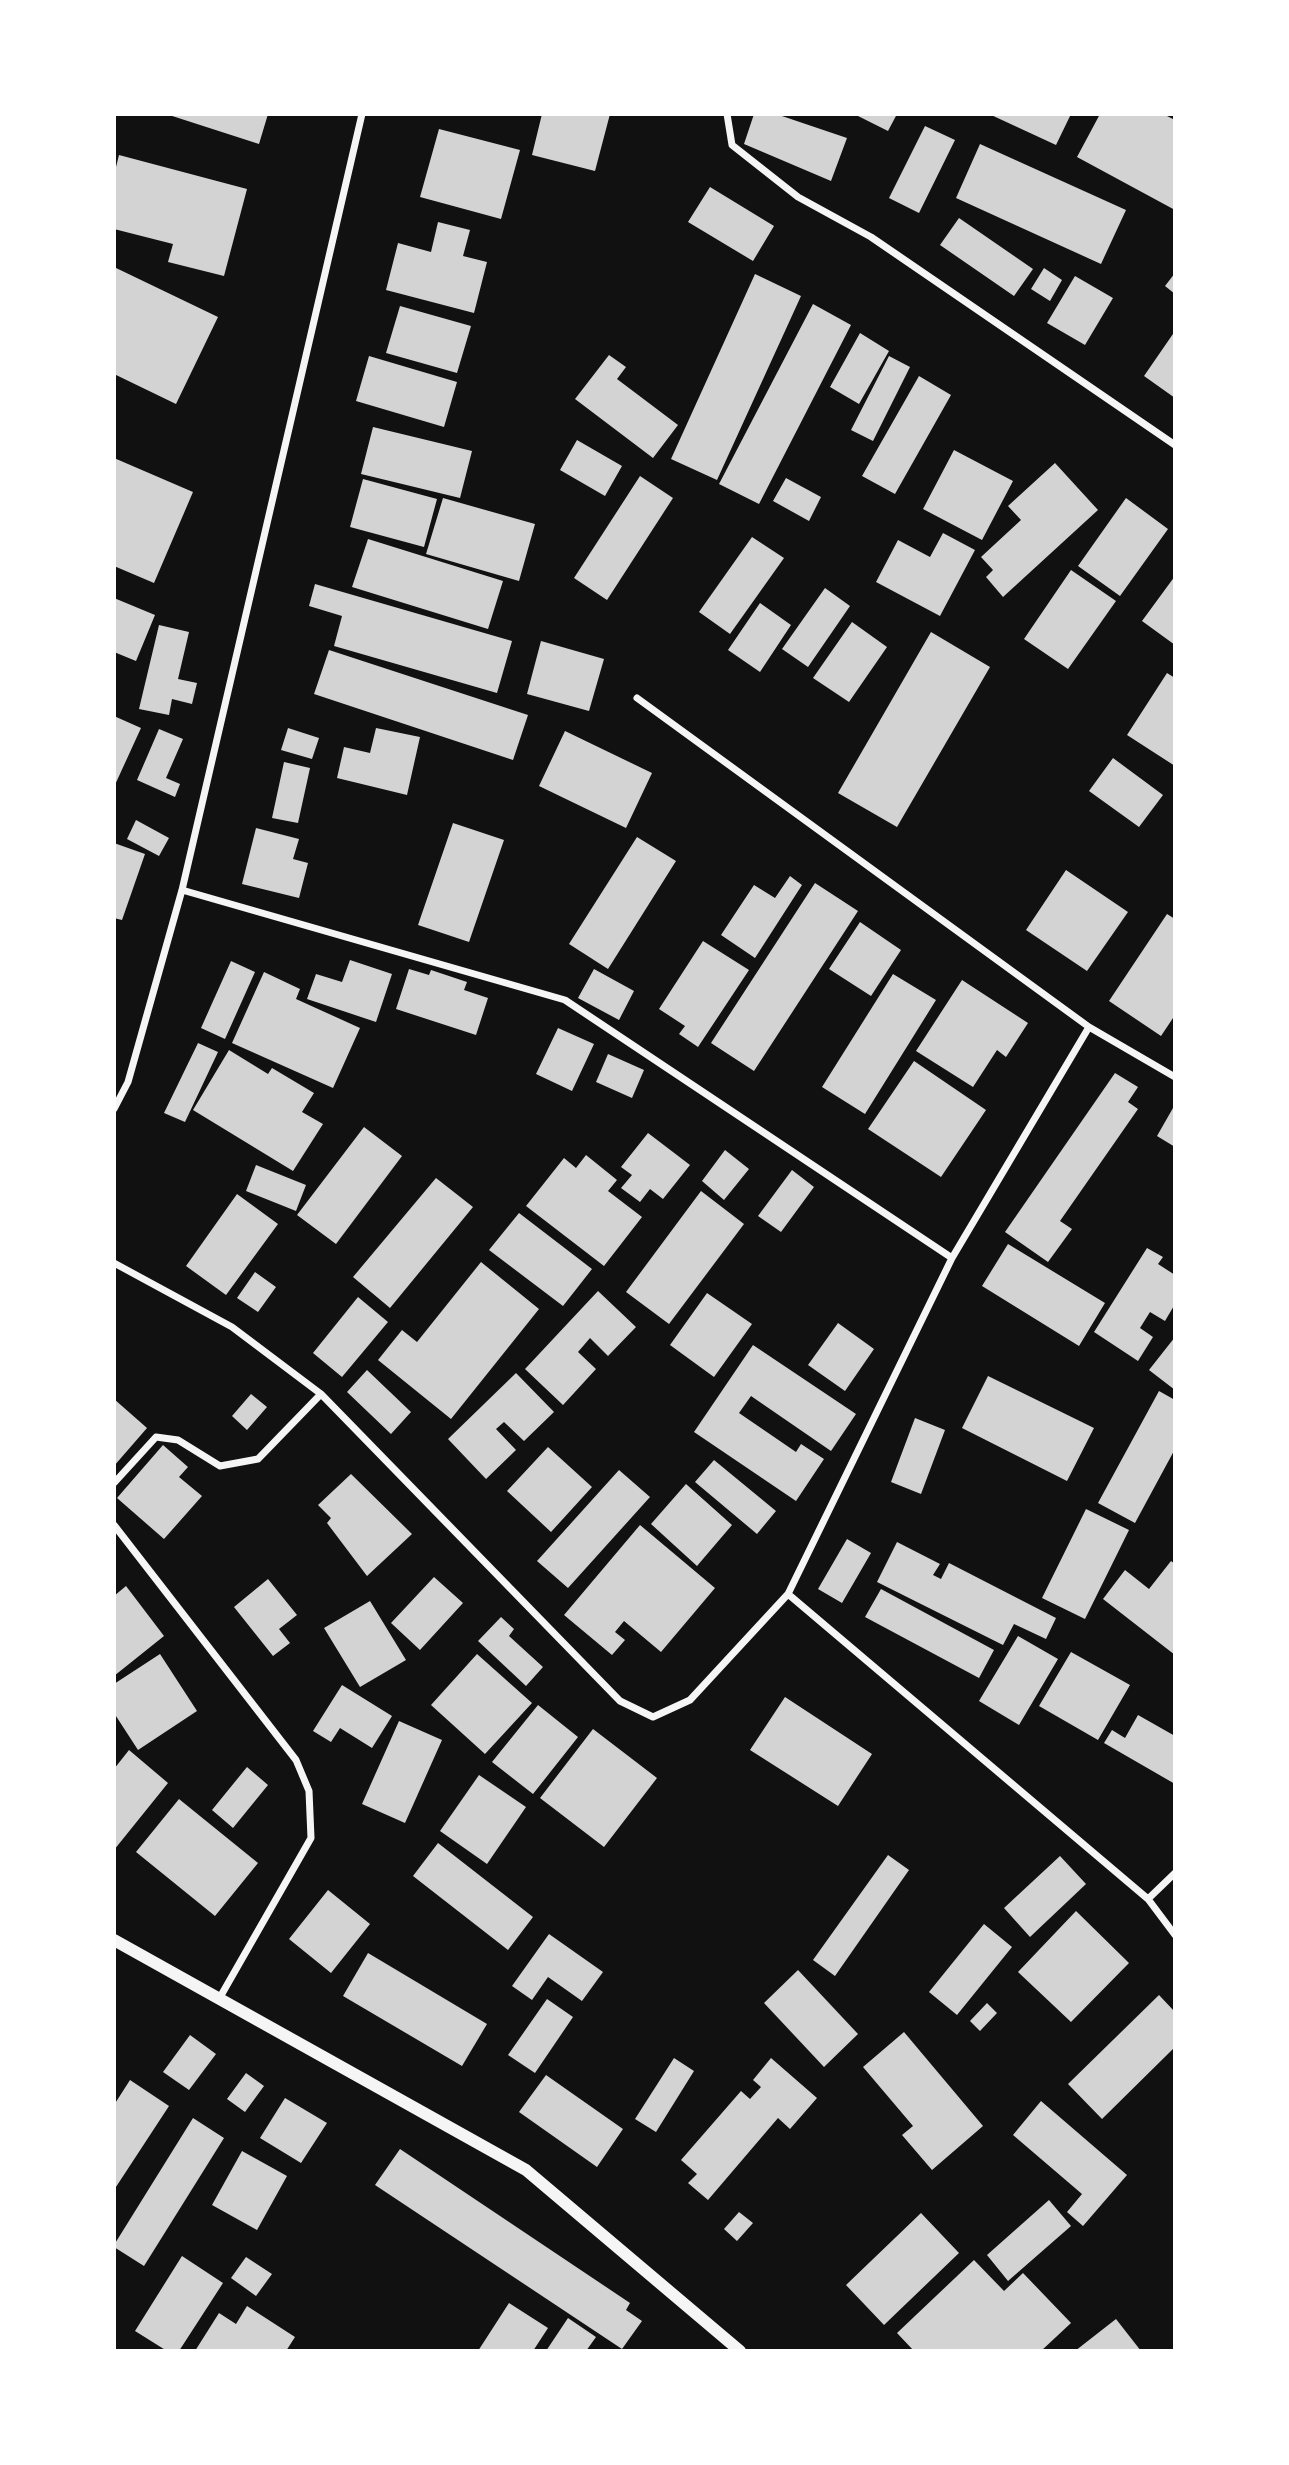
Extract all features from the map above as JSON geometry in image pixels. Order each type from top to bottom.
[{"type":"street","points":[[114,1109],[128,1082],[182,890],[362,114]]},
{"type":"street","points":[[727,114],[732,145],[798,197],[871,237],[1175,445]]},
{"type":"street","points":[[637,698],[1089,1027],[1175,1077]]},
{"type":"street","points":[[182,890],[565,1000],[952,1258]]},
{"type":"street","points":[[114,1263],[232,1327],[321,1394],[620,1701],[653,1717],[690,1700],[788,1594],[952,1258],[1089,1027]]},
{"type":"street","points":[[114,1483],[156,1437],[178,1440],[220,1466],[258,1459],[321,1394]]},
{"type":"street","points":[[114,1525],[296,1760],[309,1791],[311,1838],[219,1998]]},
{"type":"street","points":[[788,1594],[1148,1899],[1175,1935]]},
{"type":"street","points":[[1148,1899],[1175,1873]]},
{"type":"street","points":[[114,1940],[526,2170],[740,2351]]},
{"type":"building","points":[[166,114],[268,114],[259,144]]},
{"type":"building","points":[[542,114],[610,114],[595,171],[532,155]]},
{"type":"building","points":[[754,114],[776,114],[847,138],[831,181],[744,144]]},
{"type":"building","points":[[854,114],[897,114],[888,131]]},
{"type":"building","points":[[989,114],[1071,114],[1056,145]]},
{"type":"building","points":[[1100,114],[1163,114],[1175,120],[1175,210],[1077,157]]},
{"type":"building","points":[[925,126],[955,140],[919,213],[889,198]]},
{"type":"building","points":[[439,129],[520,150],[501,219],[420,197]]},
{"type":"building","points":[[980,144],[1126,210],[1101,264],[956,198]]},
{"type":"building","points":[[119,155],[247,189],[224,276],[168,262],[173,244],[114,229],[114,175]]},
{"type":"building","points":[[710,187],[774,226],[753,261],[688,222]]},
{"type":"building","points":[[959,218],[1033,269],[1014,296],[940,245]]},
{"type":"building","points":[[438,222],[470,230],[463,256],[487,262],[474,313],[386,290],[398,243],[431,252]]},
{"type":"building","points":[[114,267],[218,317],[176,404],[114,374]]},
{"type":"building","points":[[1044,268],[1062,280],[1050,301],[1031,289]]},
{"type":"building","points":[[1175,273],[1175,294],[1165,286]]},
{"type":"building","points":[[755,274],[801,296],[717,480],[671,459]]},
{"type":"building","points":[[1075,276],[1113,298],[1085,345],[1047,323]]},
{"type":"building","points":[[813,304],[851,325],[759,504],[719,484]]},
{"type":"building","points":[[400,306],[471,326],[457,373],[386,353]]},
{"type":"building","points":[[1175,331],[1175,398],[1144,376]]},
{"type":"building","points":[[860,333],[889,351],[859,404],[830,387]]},
{"type":"building","points":[[609,355],[626,367],[617,379],[678,425],[653,458],[575,399]]},
{"type":"building","points":[[369,356],[457,382],[444,427],[356,401]]},
{"type":"building","points":[[889,356],[910,367],[873,441],[851,430]]},
{"type":"building","points":[[919,376],[951,395],[895,494],[862,476]]},
{"type":"building","points":[[373,427],[472,451],[460,498],[361,474]]},
{"type":"building","points":[[577,440],[622,466],[605,496],[560,470]]},
{"type":"building","points":[[954,450],[1013,481],[982,540],[923,509]]},
{"type":"building","points":[[114,458],[193,492],[154,583],[114,566]]},
{"type":"building","points":[[1055,463],[1098,510],[1003,597],[986,577],[993,570],[981,557],[1021,520],[1008,506]]},
{"type":"building","points":[[640,476],[673,498],[607,600],[574,578]]},
{"type":"building","points":[[786,478],[821,497],[809,521],[773,501]]},
{"type":"building","points":[[363,479],[437,499],[424,547],[350,527]]},
{"type":"building","points":[[443,498],[535,524],[519,581],[426,554]]},
{"type":"building","points":[[1126,498],[1168,529],[1120,596],[1078,566]]},
{"type":"building","points":[[943,533],[975,550],[940,616],[876,582],[898,540],[930,557]]},
{"type":"building","points":[[752,537],[784,558],[730,634],[699,612]]},
{"type":"building","points":[[368,539],[503,581],[488,629],[352,587]]},
{"type":"building","points":[[1071,570],[1116,601],[1068,669],[1024,639]]},
{"type":"building","points":[[1175,576],[1175,645],[1142,621]]},
{"type":"building","points":[[315,584],[512,641],[497,693],[334,646],[342,616],[309,606]]},
{"type":"building","points":[[825,588],[850,606],[808,667],[782,649]]},
{"type":"building","points":[[114,598],[155,615],[136,661],[114,652]]},
{"type":"building","points":[[760,603],[791,625],[760,672],[728,650]]},
{"type":"building","points":[[852,622],[887,647],[849,702],[813,678]]},
{"type":"building","points":[[159,625],[189,632],[178,679],[197,683],[192,704],[172,699],[169,715],[139,709]]},
{"type":"building","points":[[931,632],[990,667],[897,827],[838,793]]},
{"type":"building","points":[[541,641],[604,659],[589,711],[527,694]]},
{"type":"building","points":[[329,650],[528,715],[513,760],[314,694]]},
{"type":"building","points":[[1167,673],[1175,678],[1175,766],[1127,735]]},
{"type":"building","points":[[114,716],[141,728],[114,787]]},
{"type":"building","points":[[288,728],[319,738],[312,759],[281,750]]},
{"type":"building","points":[[376,728],[420,737],[407,795],[337,778],[344,747],[370,753]]},
{"type":"building","points":[[159,729],[183,739],[166,778],[180,784],[175,797],[137,780]]},
{"type":"building","points":[[565,731],[652,773],[626,828],[539,786]]},
{"type":"building","points":[[1113,758],[1163,795],[1139,827],[1089,791]]},
{"type":"building","points":[[284,762],[310,768],[298,823],[272,818]]},
{"type":"building","points":[[136,820],[169,838],[159,856],[127,839]]},
{"type":"building","points":[[453,823],[504,840],[469,942],[418,925]]},
{"type":"building","points":[[256,828],[299,839],[293,859],[308,863],[299,898],[242,884]]},
{"type":"building","points":[[637,837],[676,861],[608,969],[569,944]]},
{"type":"building","points":[[114,843],[145,854],[122,920],[114,918]]},
{"type":"building","points":[[1066,870],[1128,912],[1087,971],[1026,930]]},
{"type":"building","points":[[790,876],[802,885],[755,958],[721,935],[754,885],[775,898]]},
{"type":"building","points":[[815,883],[858,911],[754,1071],[711,1043]]},
{"type":"building","points":[[1167,914],[1175,919],[1175,1015],[1161,1036],[1109,1001]]},
{"type":"building","points":[[860,922],[901,950],[871,996],[829,969]]},
{"type":"building","points":[[703,941],[749,970],[698,1047],[679,1034],[685,1026],[659,1009]]},
{"type":"building","points":[[350,960],[392,974],[376,1022],[307,999],[316,974],[342,982]]},
{"type":"building","points":[[231,961],[255,972],[225,1039],[201,1028]]},
{"type":"building","points":[[409,969],[429,975],[431,970],[467,982],[464,990],[488,998],[476,1035],[396,1009]]},
{"type":"building","points":[[594,969],[634,991],[619,1020],[578,998]]},
{"type":"building","points":[[264,972],[300,989],[296,999],[360,1028],[333,1088],[232,1043]]},
{"type":"building","points":[[893,974],[936,1000],[865,1114],[822,1087]]},
{"type":"building","points":[[962,980],[1028,1023],[1006,1057],[997,1050],[973,1087],[916,1051]]},
{"type":"building","points":[[558,1028],[594,1044],[572,1091],[536,1074]]},
{"type":"building","points":[[198,1043],[218,1052],[185,1122],[164,1113]]},
{"type":"building","points":[[229,1050],[268,1074],[272,1068],[314,1093],[302,1112],[323,1124],[293,1171],[193,1110]]},
{"type":"building","points":[[608,1054],[644,1070],[632,1098],[596,1082]]},
{"type":"building","points":[[914,1061],[986,1110],[941,1177],[868,1129]]},
{"type":"building","points":[[1115,1073],[1138,1087],[1128,1102],[1138,1109],[1060,1221],[1072,1229],[1048,1262],[1005,1232]]},
{"type":"building","points":[[1173,1108],[1175,1109],[1175,1147],[1157,1136]]},
{"type":"building","points":[[364,1127],[402,1156],[336,1244],[297,1215]]},
{"type":"building","points":[[648,1133],[690,1165],[663,1199],[650,1189],[640,1202],[621,1188],[632,1175],[621,1167]]},
{"type":"building","points":[[725,1150],[749,1169],[724,1200],[702,1181]]},
{"type":"building","points":[[586,1155],[617,1180],[608,1191],[642,1217],[604,1266],[526,1206],[564,1158],[576,1168]]},
{"type":"building","points":[[256,1165],[306,1185],[296,1211],[246,1191]]},
{"type":"building","points":[[792,1170],[814,1187],[781,1232],[758,1216]]},
{"type":"building","points":[[436,1178],[473,1207],[390,1308],[353,1277]]},
{"type":"building","points":[[701,1191],[744,1224],[669,1324],[626,1292]]},
{"type":"building","points":[[237,1194],[278,1224],[226,1295],[186,1266]]},
{"type":"building","points":[[519,1213],[592,1269],[563,1306],[489,1250]]},
{"type":"building","points":[[1008,1244],[1105,1303],[1079,1346],[982,1286]]},
{"type":"building","points":[[1147,1248],[1163,1257],[1158,1264],[1175,1275],[1175,1304],[1165,1321],[1150,1312],[1140,1328],[1153,1337],[1138,1361],[1094,1332]]},
{"type":"building","points":[[481,1262],[539,1309],[451,1419],[378,1360],[402,1330],[417,1342]]},
{"type":"building","points":[[255,1272],[276,1287],[258,1312],[237,1298]]},
{"type":"building","points":[[598,1291],[636,1327],[608,1356],[590,1338],[578,1352],[596,1369],[563,1405],[525,1369]]},
{"type":"building","points":[[707,1293],[752,1324],[714,1377],[670,1345]]},
{"type":"building","points":[[358,1297],[388,1322],[342,1377],[313,1353]]},
{"type":"building","points":[[838,1323],[874,1349],[845,1391],[808,1365]]},
{"type":"building","points":[[1175,1337],[1175,1390],[1149,1370]]},
{"type":"building","points":[[753,1345],[856,1414],[831,1451],[751,1396],[739,1413],[796,1452],[801,1444],[824,1459],[796,1501],[694,1432]]},
{"type":"building","points":[[367,1370],[411,1412],[391,1434],[347,1392]]},
{"type":"building","points":[[516,1373],[554,1412],[524,1441],[504,1422],[496,1429],[516,1450],[486,1479],[448,1439]]},
{"type":"building","points":[[988,1376],[1094,1428],[1067,1481],[962,1428]]},
{"type":"building","points":[[1159,1391],[1175,1400],[1175,1449],[1135,1523],[1098,1503]]},
{"type":"building","points":[[251,1394],[267,1407],[247,1430],[232,1416]]},
{"type":"building","points":[[114,1399],[147,1428],[114,1466]]},
{"type":"building","points":[[915,1418],[945,1430],[921,1494],[891,1482]]},
{"type":"building","points":[[163,1445],[188,1467],[179,1477],[202,1496],[164,1539],[117,1498]]},
{"type":"building","points":[[548,1447],[592,1487],[551,1532],[507,1491]]},
{"type":"building","points":[[714,1460],[776,1511],[757,1534],[695,1482]]},
{"type":"building","points":[[619,1470],[650,1497],[568,1588],[537,1561]]},
{"type":"building","points":[[351,1474],[412,1534],[367,1576],[327,1523],[331,1518],[318,1505]]},
{"type":"building","points":[[686,1484],[732,1525],[697,1566],[651,1524]]},
{"type":"building","points":[[1086,1509],[1129,1530],[1085,1619],[1042,1598]]},
{"type":"building","points":[[640,1525],[715,1588],[661,1652],[624,1621],[615,1632],[625,1640],[612,1655],[564,1615]]},
{"type":"building","points":[[847,1539],[871,1553],[842,1603],[818,1589]]},
{"type":"building","points":[[897,1542],[940,1564],[933,1575],[941,1579],[949,1563],[1056,1618],[1046,1639],[1014,1624],[1003,1645],[877,1582]]},
{"type":"building","points":[[1171,1561],[1175,1564],[1175,1655],[1103,1599],[1125,1570],[1149,1589]]},
{"type":"building","points":[[434,1577],[463,1603],[420,1650],[391,1623]]},
{"type":"building","points":[[268,1579],[297,1615],[279,1629],[290,1643],[273,1656],[234,1607]]},
{"type":"building","points":[[126,1586],[164,1636],[114,1676],[114,1596]]},
{"type":"building","points":[[881,1589],[994,1650],[979,1678],[865,1617]]},
{"type":"building","points":[[370,1601],[406,1660],[360,1687],[324,1628]]},
{"type":"building","points":[[501,1617],[514,1629],[509,1636],[543,1667],[526,1686],[478,1641]]},
{"type":"building","points":[[1018,1636],[1058,1659],[1019,1725],[979,1701]]},
{"type":"building","points":[[1071,1652],[1130,1685],[1098,1740],[1039,1706]]},
{"type":"building","points":[[160,1654],[197,1711],[138,1750],[114,1713],[114,1684]]},
{"type":"building","points":[[477,1654],[532,1703],[485,1754],[431,1705]]},
{"type":"building","points":[[342,1685],[392,1716],[372,1748],[340,1728],[331,1742],[313,1731]]},
{"type":"building","points":[[785,1697],[872,1754],[838,1806],[750,1750]]},
{"type":"building","points":[[538,1705],[578,1737],[533,1794],[492,1762]]},
{"type":"building","points":[[1138,1715],[1175,1736],[1175,1784],[1104,1743],[1112,1730],[1125,1738]]},
{"type":"building","points":[[399,1721],[442,1740],[405,1823],[362,1804]]},
{"type":"building","points":[[593,1729],[657,1778],[604,1847],[540,1798]]},
{"type":"building","points":[[129,1750],[168,1783],[114,1850],[114,1769]]},
{"type":"building","points":[[247,1767],[268,1785],[233,1828],[212,1810]]},
{"type":"building","points":[[479,1775],[526,1807],[487,1864],[440,1831]]},
{"type":"building","points":[[179,1799],[258,1863],[215,1916],[136,1852]]},
{"type":"building","points":[[438,1843],[533,1917],[508,1950],[413,1876]]},
{"type":"building","points":[[888,1855],[909,1870],[835,1976],[813,1960]]},
{"type":"building","points":[[1060,1856],[1086,1884],[1030,1937],[1004,1908]]},
{"type":"building","points":[[328,1890],[370,1924],[331,1973],[289,1939]]},
{"type":"building","points":[[1076,1911],[1129,1963],[1071,2022],[1018,1972]]},
{"type":"building","points":[[984,1924],[1012,1947],[957,2015],[929,1992]]},
{"type":"building","points":[[549,1934],[603,1972],[582,2001],[548,1977],[532,2000],[512,1986]]},
{"type":"building","points":[[368,1953],[487,2024],[462,2066],[343,1996]]},
{"type":"building","points":[[798,1970],[858,2034],[824,2067],[764,2003]]},
{"type":"building","points":[[1159,1995],[1175,2012],[1175,2047],[1102,2119],[1068,2084]]},
{"type":"building","points":[[547,1999],[573,2017],[535,2073],[508,2055]]},
{"type":"building","points":[[987,2003],[997,2013],[980,2031],[970,2021]]},
{"type":"building","points":[[904,2032],[983,2126],[932,2170],[902,2135],[913,2126],[863,2067]]},
{"type":"building","points":[[190,2035],[216,2054],[189,2090],[163,2072]]},
{"type":"building","points":[[674,2058],[694,2071],[656,2132],[635,2119]]},
{"type":"building","points":[[771,2058],[817,2098],[790,2129],[778,2118],[708,2200],[688,2183],[697,2174],[681,2160],[741,2091],[750,2099],[761,2087],[753,2080]]},
{"type":"building","points":[[246,2073],[264,2086],[245,2112],[227,2099]]},
{"type":"building","points":[[546,2075],[623,2129],[597,2167],[519,2112]]},
{"type":"building","points":[[130,2080],[169,2106],[114,2190],[114,2105]]},
{"type":"building","points":[[285,2098],[327,2123],[301,2163],[260,2138]]},
{"type":"building","points":[[1041,2101],[1127,2175],[1083,2226],[1067,2212],[1082,2194],[1013,2135]]},
{"type":"building","points":[[193,2118],[224,2138],[144,2266],[114,2245]]},
{"type":"building","points":[[400,2149],[630,2303],[626,2310],[642,2321],[622,2349],[375,2185]]},
{"type":"building","points":[[242,2151],[287,2176],[257,2230],[212,2205]]},
{"type":"building","points":[[1049,2200],[1071,2226],[1008,2281],[987,2255]]},
{"type":"building","points":[[739,2212],[753,2223],[737,2241],[724,2229]]},
{"type":"building","points":[[921,2213],[959,2253],[884,2325],[846,2285]]},
{"type":"building","points":[[182,2256],[223,2283],[179,2351],[167,2351],[135,2331]]},
{"type":"building","points":[[246,2257],[272,2274],[256,2296],[231,2278]]},
{"type":"building","points":[[974,2260],[1004,2291],[1023,2273],[1071,2323],[1041,2351],[914,2351],[897,2333]]},
{"type":"building","points":[[509,2303],[548,2328],[533,2351],[478,2351]]},
{"type":"building","points":[[247,2306],[295,2337],[286,2351],[195,2351],[219,2313],[236,2324]]},
{"type":"building","points":[[568,2318],[596,2337],[586,2351],[546,2351]]},
{"type":"building","points":[[1116,2319],[1141,2351],[1075,2351]]}]
